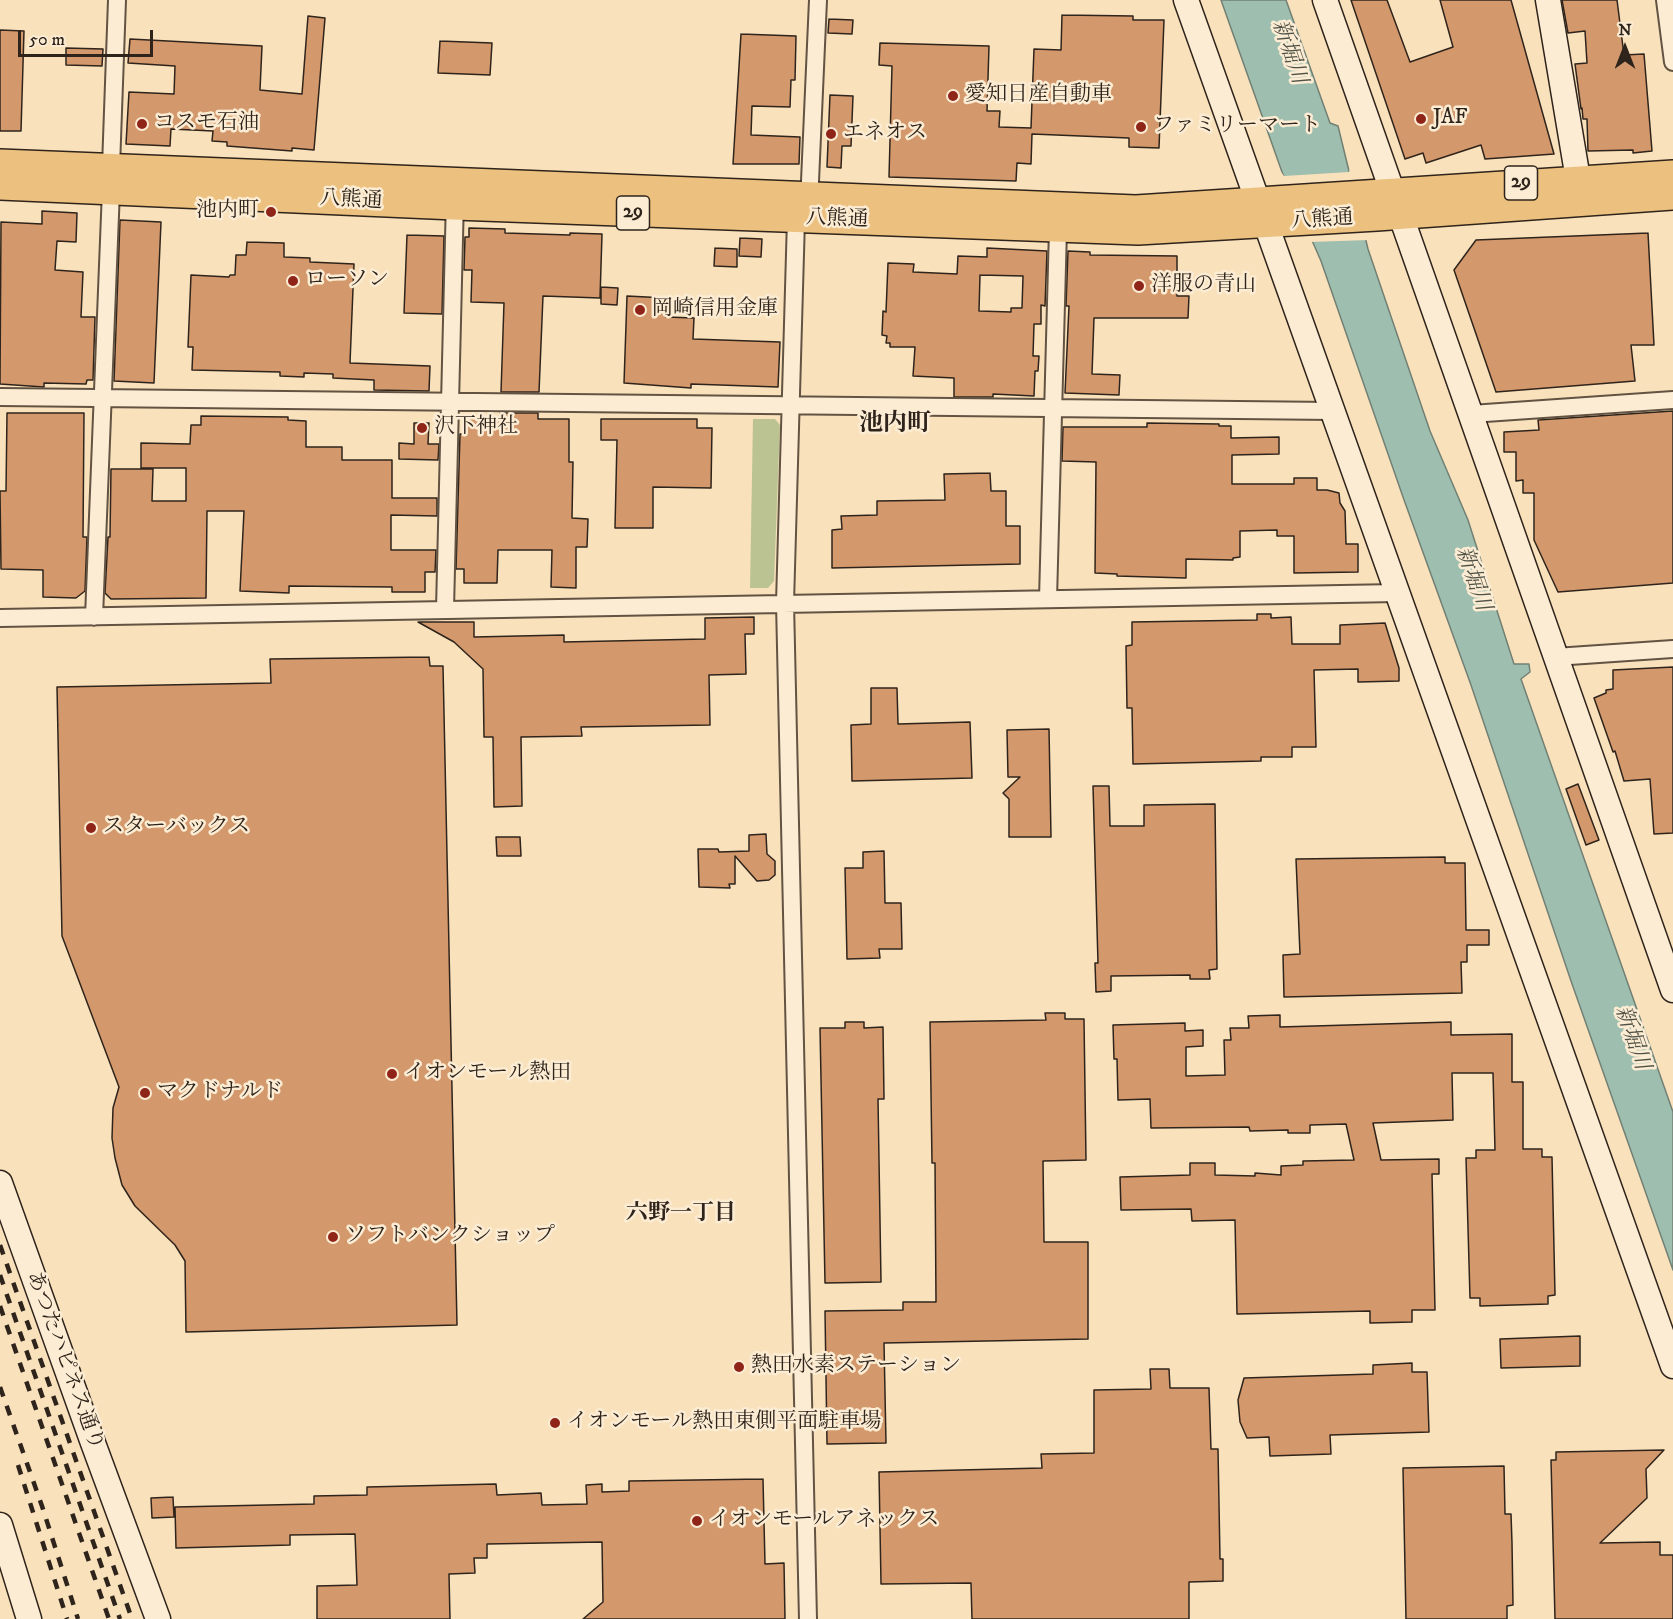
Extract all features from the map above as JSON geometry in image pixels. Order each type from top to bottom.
[{"type":"main road","name":"八熊通","points":[[0,163],[111,178],[805,212],[1058,229],[1138,231],[1273,212],[1386,205],[1673,196]]},
{"type":"main road","name":"八熊通","points":[[1386,205],[1578,179],[1673,174]]},
{"type":"main road","name":"八熊通","points":[[0,186],[111,178]]},
{"type":"main road","name":"八熊通","points":[[805,212],[1136,209],[1273,212]]},
{"type":"street","points":[[94,617],[117,0]]},
{"type":"street","points":[[808,1619],[785,603],[791,405],[818,0]]},
{"type":"street","points":[[1186,0],[1273,212],[1333,411],[1673,1364]]},
{"type":"street","points":[[1325,0],[1386,205],[1471,414],[1555,657],[1668,963],[1673,990]]},
{"type":"street","points":[[1548,0],[1578,179]]},
{"type":"street","points":[[1665,0],[1673,62]]},
{"type":"street","points":[[445,609],[455,194]]},
{"type":"street","points":[[1048,599],[1058,229]]},
{"type":"street","points":[[0,398],[1333,411]]},
{"type":"street","points":[[1471,414],[1673,400]]},
{"type":"street","points":[[0,618],[1397,593]]},
{"type":"street","points":[[1555,657],[1673,649]]},
{"type":"street","name":"あつたハピネス通り","points":[[0,1183],[158,1619]]},
{"type":"street","points":[[0,1525],[29,1619]]},
{"type":"green space","points":[[753,419],[775,419],[780,425],[774,581],[768,588],[750,588]]},
{"type":"water","name":"新堀川","points":[[1221,0],[1286,0],[1330,123],[1338,126],[1368,249],[1430,431],[1468,520],[1514,664],[1529,664],[1530,672],[1521,679],[1673,1112],[1673,1270],[1571,981],[1471,685],[1321,261],[1282,172]]},
{"type":"pier","points":[[1353,169],[1369,240],[1310,242],[1279,172],[1284,176],[1349,172]]},
{"type":"building","points":[[1351,0],[1387,0],[1410,62],[1453,47],[1440,0],[1511,0],[1554,154],[1485,159],[1481,145],[1426,163],[1423,153],[1405,159]]},
{"type":"building","points":[[1562,0],[1617,0],[1624,55],[1644,54],[1652,151],[1633,153],[1633,150],[1588,151],[1587,119],[1583,119],[1575,64],[1587,63],[1585,31],[1568,33]]},
{"type":"building","points":[[1062,15],[1133,16],[1133,20],[1164,20],[1159,148],[1129,147],[1129,138],[1032,134],[1031,164],[1017,163],[1016,181],[889,177],[892,66],[879,65],[880,43],[989,46],[987,111],[1000,111],[999,127],[1031,128],[1034,49],[1061,50]]},
{"type":"building","points":[[308,16],[325,18],[314,150],[292,148],[292,151],[227,146],[227,142],[212,141],[213,131],[171,129],[170,146],[126,144],[129,92],[174,94],[175,66],[128,63],[130,39],[262,46],[260,90],[302,94]]},
{"type":"building","points":[[829,19],[853,20],[852,34],[828,33]]},
{"type":"building","points":[[0,30],[24,31],[21,131],[0,131]]},
{"type":"building","points":[[741,34],[796,36],[795,80],[791,80],[790,107],[752,106],[751,135],[800,137],[799,164],[733,164]]},
{"type":"building","points":[[440,41],[492,43],[490,75],[438,73]]},
{"type":"building","points":[[66,48],[103,49],[102,66],[66,65]]},
{"type":"building","points":[[830,95],[853,96],[851,146],[842,146],[841,168],[827,167]]},
{"type":"building","points":[[42,211],[77,213],[76,242],[57,241],[55,270],[83,272],[81,317],[95,317],[93,380],[87,380],[86,384],[44,383],[44,387],[0,384],[1,222],[42,224]]},
{"type":"building","points":[[120,220],[161,222],[154,383],[114,381]]},
{"type":"building","points":[[469,228],[505,229],[505,233],[602,234],[600,298],[543,296],[539,392],[501,392],[504,303],[471,302],[472,270],[464,270],[465,237],[469,237]]},
{"type":"building","points":[[1648,233],[1654,345],[1631,345],[1635,381],[1496,392],[1454,270],[1476,240]]},
{"type":"building","points":[[407,235],[444,236],[442,314],[404,313]]},
{"type":"building","points":[[740,238],[762,239],[761,257],[739,256]]},
{"type":"building","points":[[247,242],[284,243],[284,257],[310,258],[310,262],[354,264],[350,363],[430,366],[429,391],[374,390],[374,380],[333,378],[333,374],[304,373],[304,377],[280,376],[280,372],[192,370],[193,347],[188,347],[191,275],[229,277],[235,275],[236,255],[246,255]]},
{"type":"building","points":[[715,248],[737,249],[737,267],[714,266]]},
{"type":"building","points":[[987,248],[1047,251],[1045,306],[1041,305],[1041,324],[1034,324],[1033,356],[1039,356],[1038,371],[1035,371],[1034,396],[993,394],[993,397],[954,397],[954,378],[913,376],[915,347],[890,347],[890,343],[886,343],[887,336],[882,335],[883,311],[886,312],[888,263],[914,264],[913,272],[957,274],[958,256],[987,257]],"holes":[[[980,275],[1023,276],[1022,308],[1011,308],[1011,312],[979,311]]]},
{"type":"building","points":[[1068,251],[1090,252],[1090,255],[1177,256],[1177,296],[1189,296],[1188,318],[1094,318],[1092,374],[1120,375],[1119,395],[1065,393],[1069,306],[1066,306]]},
{"type":"building","points":[[601,287],[618,288],[617,305],[601,304]]},
{"type":"building","points":[[627,296],[666,298],[666,317],[694,318],[693,339],[780,342],[778,387],[691,384],[691,388],[624,383]]},
{"type":"building","points":[[1673,411],[1673,583],[1558,592],[1534,540],[1534,493],[1523,493],[1523,480],[1516,481],[1516,452],[1504,452],[1504,432],[1539,430],[1538,420]]},
{"type":"building","points":[[7,413],[84,413],[83,537],[87,537],[85,591],[76,598],[43,597],[43,570],[1,569],[0,491],[6,491]]},
{"type":"building","points":[[500,413],[538,413],[538,419],[569,419],[569,462],[573,462],[572,518],[588,519],[587,547],[576,547],[576,588],[551,587],[552,550],[498,550],[497,583],[464,583],[464,569],[456,569],[460,434],[467,434],[467,418],[500,419]]},
{"type":"building","points":[[201,416],[288,417],[288,420],[306,421],[306,447],[342,447],[342,460],[392,460],[392,498],[437,498],[437,516],[391,515],[391,550],[436,550],[435,572],[425,572],[425,592],[392,592],[392,587],[289,586],[289,593],[240,591],[244,511],[207,511],[206,598],[111,599],[105,593],[108,537],[110,537],[111,469],[153,469],[152,501],[186,501],[186,468],[141,468],[141,443],[190,444],[191,425],[201,425]]},
{"type":"building","points":[[601,419],[697,419],[697,428],[712,428],[711,488],[653,487],[653,528],[615,528],[617,440],[601,440]]},
{"type":"building","points":[[414,423],[429,423],[428,444],[439,444],[438,460],[399,459],[399,443],[414,444]]},
{"type":"building","points":[[1147,423],[1219,424],[1219,426],[1231,426],[1231,438],[1279,437],[1279,454],[1232,455],[1232,484],[1294,484],[1294,478],[1317,478],[1317,490],[1339,493],[1340,503],[1345,511],[1346,544],[1358,544],[1358,572],[1294,573],[1294,536],[1277,536],[1277,530],[1240,531],[1240,557],[1233,558],[1233,560],[1186,559],[1186,578],[1095,573],[1096,462],[1062,461],[1063,427],[1147,427]]},
{"type":"building","points":[[990,473],[991,491],[1006,491],[1006,526],[1020,526],[1020,564],[832,568],[832,530],[842,529],[841,516],[877,515],[877,501],[945,500],[944,474]]},
{"type":"building","points":[[1257,614],[1271,614],[1271,618],[1291,617],[1292,644],[1340,644],[1340,625],[1385,623],[1399,668],[1399,681],[1358,682],[1358,669],[1314,670],[1316,747],[1292,747],[1292,757],[1261,757],[1261,761],[1133,764],[1132,708],[1127,708],[1126,646],[1132,645],[1132,622],[1257,620]]},
{"type":"building","points":[[754,617],[754,634],[745,634],[746,674],[709,675],[710,725],[581,727],[582,736],[521,737],[522,806],[494,807],[493,737],[484,737],[483,669],[454,642],[418,622],[474,622],[474,637],[564,635],[564,642],[705,639],[705,618]]},
{"type":"building","points":[[429,657],[430,666],[443,666],[457,1325],[186,1332],[185,1261],[175,1245],[135,1206],[122,1185],[112,1138],[113,1108],[119,1087],[62,936],[57,687],[271,683],[270,659]]},
{"type":"building","points":[[1673,667],[1673,833],[1654,834],[1650,779],[1624,781],[1594,698],[1606,693],[1606,690],[1613,689],[1613,670]]},
{"type":"building","points":[[871,688],[897,688],[898,724],[970,722],[972,778],[852,781],[851,725],[871,724]]},
{"type":"building","points":[[1049,729],[1051,837],[1009,837],[1009,799],[1003,793],[1020,777],[1008,777],[1007,730]]},
{"type":"building","points":[[1578,784],[1599,840],[1586,845],[1566,789]]},
{"type":"building","points":[[1093,786],[1109,786],[1110,826],[1144,826],[1144,805],[1215,804],[1217,969],[1209,970],[1210,979],[1190,979],[1190,975],[1111,976],[1111,991],[1096,992],[1095,963],[1098,963]]},
{"type":"building","points":[[766,834],[767,854],[775,861],[775,875],[769,880],[757,881],[735,856],[735,884],[729,884],[730,888],[699,887],[698,849],[718,849],[719,852],[749,851],[749,835]]},
{"type":"building","points":[[496,837],[520,837],[521,856],[497,856]]},
{"type":"building","points":[[884,851],[885,903],[901,903],[902,949],[879,949],[880,958],[847,959],[845,868],[863,868],[863,852]]},
{"type":"building","points":[[1445,857],[1445,863],[1465,863],[1466,930],[1489,930],[1489,945],[1467,945],[1467,962],[1461,962],[1462,993],[1284,997],[1283,955],[1300,954],[1296,859]]},
{"type":"building","points":[[1045,1013],[1065,1013],[1065,1019],[1084,1019],[1086,1160],[1043,1161],[1044,1242],[1088,1242],[1088,1339],[884,1343],[886,1443],[827,1444],[825,1311],[903,1310],[903,1302],[936,1302],[935,1163],[932,1163],[930,1022],[1046,1020]]},
{"type":"building","points":[[1280,1015],[1280,1027],[1451,1022],[1451,1035],[1512,1034],[1512,1082],[1523,1082],[1523,1149],[1542,1149],[1542,1157],[1552,1157],[1555,1295],[1548,1296],[1548,1304],[1480,1306],[1480,1298],[1470,1298],[1466,1158],[1476,1158],[1476,1150],[1495,1150],[1493,1073],[1452,1073],[1453,1120],[1373,1123],[1381,1160],[1439,1159],[1439,1174],[1432,1174],[1435,1310],[1412,1310],[1412,1322],[1370,1323],[1370,1311],[1237,1314],[1235,1220],[1192,1221],[1191,1209],[1121,1210],[1120,1177],[1190,1175],[1190,1163],[1215,1163],[1215,1175],[1255,1176],[1255,1173],[1281,1175],[1281,1166],[1303,1165],[1303,1161],[1354,1160],[1346,1124],[1310,1125],[1310,1133],[1288,1133],[1288,1130],[1250,1131],[1249,1127],[1151,1128],[1150,1099],[1118,1100],[1113,1025],[1185,1023],[1185,1031],[1203,1030],[1203,1046],[1186,1047],[1186,1076],[1225,1075],[1224,1040],[1231,1040],[1230,1028],[1249,1028],[1248,1016]]},
{"type":"building","points":[[845,1022],[864,1022],[864,1028],[883,1027],[884,1099],[878,1099],[881,1282],[825,1283],[820,1028],[845,1028]]},
{"type":"building","points":[[1580,1336],[1580,1366],[1501,1368],[1500,1339]]},
{"type":"building","points":[[1412,1363],[1412,1372],[1427,1372],[1429,1432],[1330,1435],[1331,1454],[1270,1456],[1269,1437],[1247,1438],[1240,1422],[1238,1400],[1244,1378],[1373,1374],[1373,1365]]},
{"type":"building","points":[[1150,1369],[1169,1369],[1170,1388],[1209,1388],[1211,1449],[1218,1449],[1220,1559],[1223,1559],[1223,1581],[1189,1582],[1189,1619],[972,1619],[971,1583],[881,1584],[879,1472],[1042,1468],[1041,1454],[1094,1453],[1094,1390],[1151,1389]]},
{"type":"building","points":[[1664,1450],[1646,1469],[1647,1498],[1600,1543],[1660,1542],[1660,1555],[1673,1555],[1673,1619],[1555,1619],[1551,1460],[1556,1460],[1556,1452]]},
{"type":"building","points":[[1504,1466],[1505,1514],[1511,1514],[1512,1543],[1513,1605],[1507,1606],[1507,1619],[1406,1619],[1403,1468]]},
{"type":"building","points":[[763,1479],[765,1564],[784,1563],[785,1619],[583,1619],[603,1602],[602,1542],[487,1544],[487,1558],[474,1558],[475,1573],[449,1574],[450,1619],[317,1619],[317,1586],[357,1585],[355,1534],[290,1535],[290,1545],[176,1548],[175,1507],[314,1504],[314,1496],[367,1495],[367,1487],[496,1484],[497,1495],[541,1493],[542,1505],[587,1504],[586,1485],[602,1484],[602,1492],[629,1491],[629,1481]]},
{"type":"building","points":[[173,1497],[174,1517],[152,1518],[151,1498]]},
{"type":"railway","points":[[0,1245],[132,1619]]},
{"type":"railway","points":[[0,1275],[120,1619]]},
{"type":"railway","points":[[0,1306],[109,1619]]},
{"type":"railway","points":[[0,1387],[42,1506],[78,1619]]},
{"type":"railway","points":[[18,1465],[67,1619]]},
{"type":"place","name":"愛知日産自動車","points":[[953,96]]},
{"type":"place","name":"JAF","points":[[1421,119]]},
{"type":"place","name":"コスモ石油","points":[[142,124]]},
{"type":"place","name":"ファミリーマート","points":[[1141,127]]},
{"type":"place","name":"エネオス","points":[[831,134]]},
{"type":"place","name":"池内町","points":[[271,212]]},
{"type":"place","name":"ローソン","points":[[293,281]]},
{"type":"place","name":"洋服の青山","points":[[1139,286]]},
{"type":"place","name":"岡崎信用金庫","points":[[640,310]]},
{"type":"place","name":"沢下神社","points":[[422,428]]},
{"type":"place","name":"スターバックス","points":[[91,828]]},
{"type":"place","name":"イオンモール熱田","points":[[392,1074]]},
{"type":"place","name":"マクドナルド","points":[[145,1093]]},
{"type":"place","name":"ソフトバンクショップ","points":[[333,1237]]},
{"type":"place","name":"熱田水素ステーション","points":[[739,1367]]},
{"type":"place","name":"イオンモール熱田東側平面駐車場","points":[[555,1423]]},
{"type":"place","name":"イオンモールアネックス","points":[[697,1521]]},
{"type":"district","name":"池内町","points":[[895,425]]},
{"type":"district","name":"六野一丁目","points":[[681,1214]]}]
